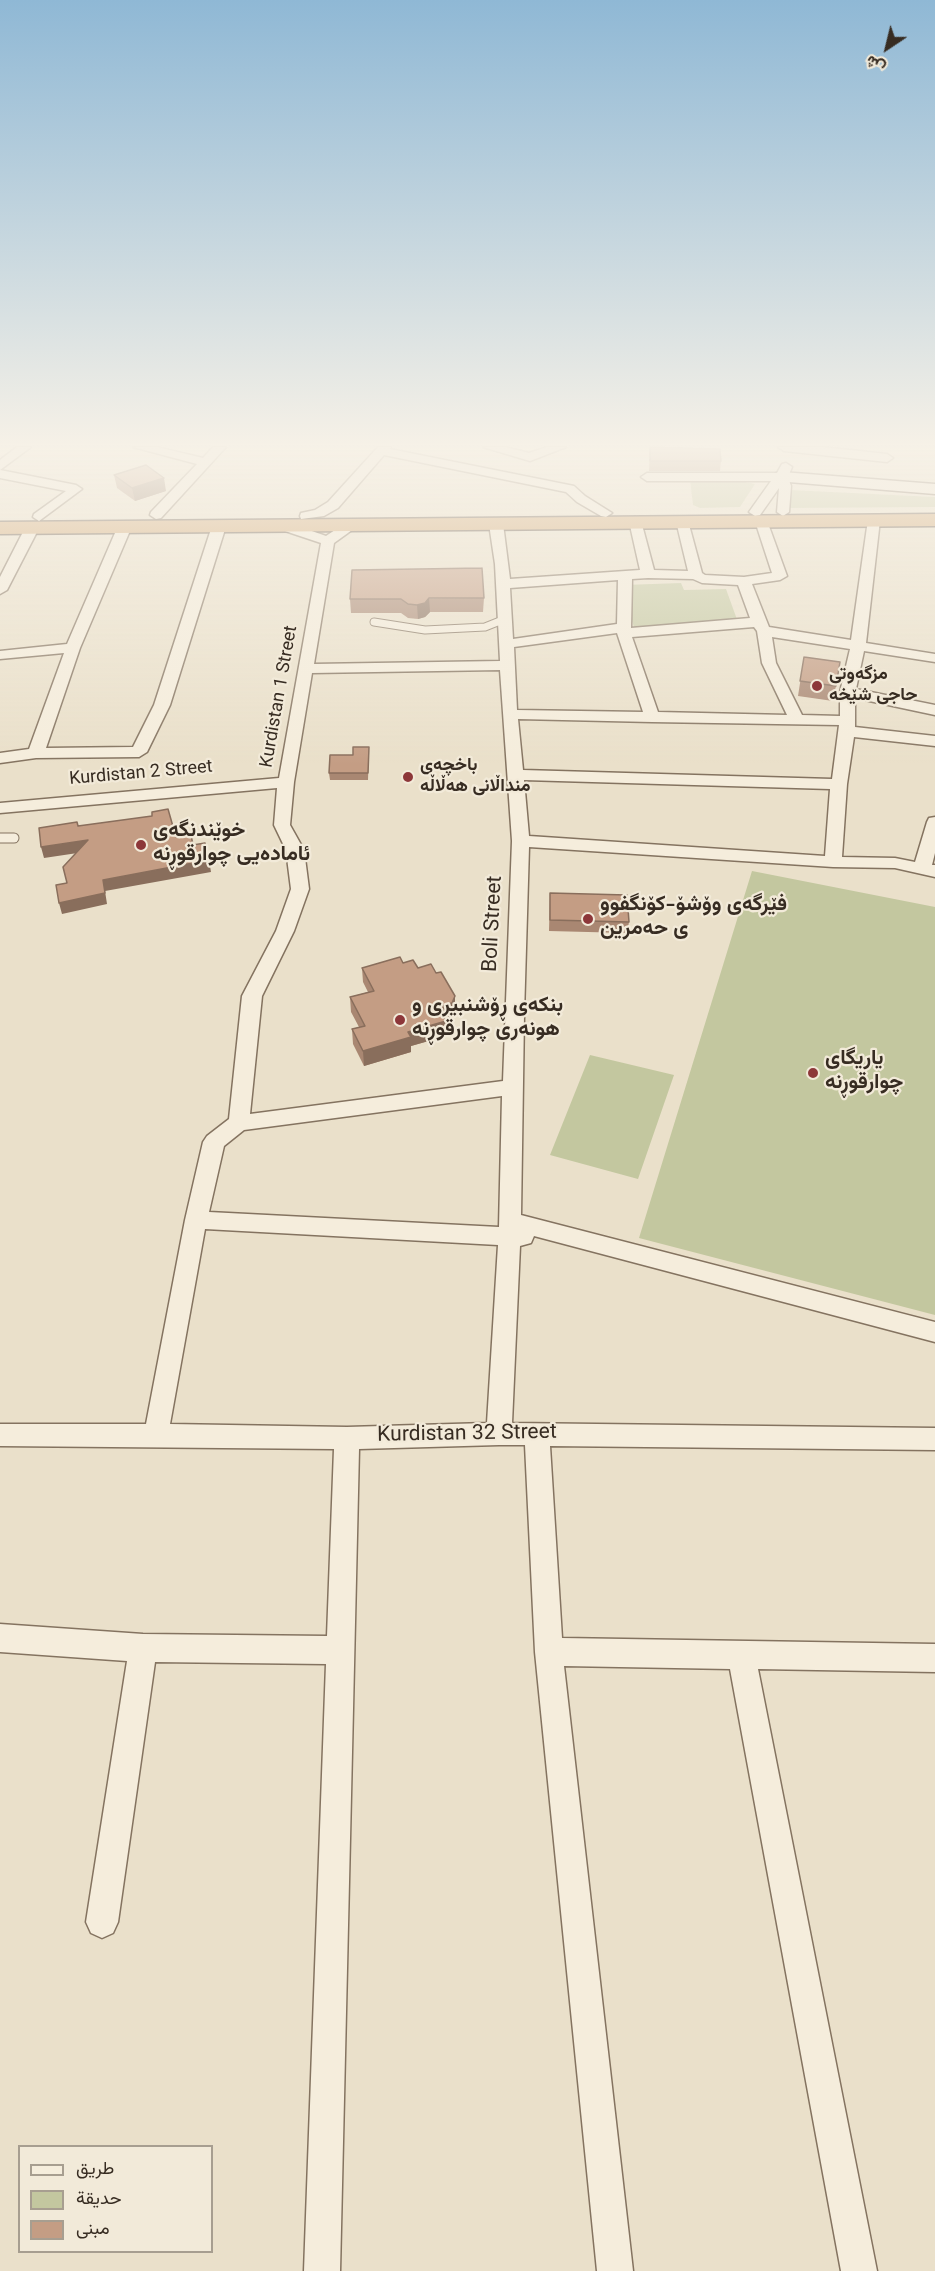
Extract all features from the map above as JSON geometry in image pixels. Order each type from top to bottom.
[{"type":"street","points":[[0,590],[20,553]]},
{"type":"street","points":[[36,753],[73,648],[114,553]]},
{"type":"street","points":[[0,758],[36,753],[139,752],[162,705],[210,553]]},
{"type":"street","name":"Kurdistan 1 Street","points":[[239,1123],[252,996],[285,931],[300,890],[295,850],[282,825],[286,782],[326,553]]},
{"type":"street","name":"Boli Street","points":[[499,1434],[510,1228],[512,1087],[521,841],[510,714],[503,553]]},
{"type":"street","points":[[642,553],[648,574]]},
{"type":"street","points":[[690,553],[696,575]]},
{"type":"street","points":[[503,584],[648,574],[696,575],[702,579],[744,581],[780,576],[772,553]]},
{"type":"street","points":[[833,862],[849,692],[858,645],[870,553]]},
{"type":"street","points":[[625,577],[624,630],[652,717]]},
{"type":"street","points":[[744,581],[761,626],[769,663],[797,720]]},
{"type":"street","points":[[506,644],[624,630],[761,626],[935,658]]},
{"type":"street","points":[[0,655],[73,648]]},
{"type":"street","points":[[306,669],[507,665]]},
{"type":"street","points":[[849,692],[935,710]]},
{"type":"street","points":[[510,714],[797,720],[935,741]]},
{"type":"street","points":[[516,775],[839,784]]},
{"type":"street","name":"Kurdistan 2 Street","points":[[0,808],[286,782]]},
{"type":"street","points":[[521,841],[833,862],[895,863],[929,870],[935,822]]},
{"type":"street","points":[[156,1435],[196,1220],[214,1142],[239,1123],[512,1087]]},
{"type":"street","points":[[196,1220],[510,1228],[589,1241],[935,1332]]},
{"type":"street","points":[[537,1434],[549,1652],[615,2271]]},
{"type":"street","name":"Kurdistan 32 Street","points":[[0,1435],[347,1438],[537,1434],[935,1440]]},
{"type":"street","points":[[322,2271],[347,1438]]},
{"type":"street","points":[[0,1638],[143,1648],[339,1650]]},
{"type":"street","points":[[102,1922],[143,1648]]},
{"type":"street","points":[[549,1652],[741,1655],[934,1664]]},
{"type":"street","points":[[741,1655],[859,2271]]},
{"type":"lane","points":[[374,622],[425,630],[485,627],[505,619]]},
{"type":"lane","points":[[0,838],[14,838]]},
{"type":"green space","points":[[681,583],[684,590],[726,589],[739,625],[634,628],[624,585]]},
{"type":"green space","name":"یاریگای چوارقوڕنە","points":[[752,871],[935,907],[935,1315],[639,1238]]},
{"type":"green space","points":[[590,1055],[674,1075],[638,1179],[550,1155]]},
{"type":"building","points":[[482,568],[484,598],[429,598],[425,603],[417,605],[408,604],[401,599],[350,599],[352,570]]},
{"type":"building","points":[[804,657],[840,662],[836,686],[800,681]]},
{"type":"building","points":[[353,747],[369,747],[368,773],[329,773],[330,755],[353,755]]},
{"type":"building","points":[[168,809],[176,837],[191,835],[193,845],[205,843],[209,860],[103,880],[105,893],[59,903],[56,885],[67,883],[63,867],[88,840],[41,847],[39,828],[77,822],[78,826],[152,816],[152,812]]},
{"type":"building","points":[[550,893],[627,895],[629,922],[550,920]]},
{"type":"building","name":"بنکەی ڕۆشنبیری و هونەری چوارقوڕنە","points":[[400,957],[403,963],[413,960],[418,968],[431,964],[436,973],[441,972],[455,996],[452,1003],[438,1007],[446,1021],[408,1032],[411,1037],[363,1051],[352,1029],[365,1026],[350,997],[374,991],[362,968]]},
{"type":"place","name":"مزگەوتی حاجی شێخە","points":[[817,686]]},
{"type":"place","name":"باخچەی منداڵانی هەڵاڵە","points":[[408,777]]},
{"type":"place","name":"خوێندنگەی ئامادەیی چوارقوڕنە","points":[[141,845]]},
{"type":"place","name":"فێرگەی وۆشۆ-کۆنگفوو ی حەمرین","points":[[588,919]]},
{"type":"place","name":"بنکەی ڕۆشنبیری و هونەری چوارقوڕنە","points":[[400,1020]]},
{"type":"place","name":"یاریگای چوارقوڕنە","points":[[813,1073]]}]
